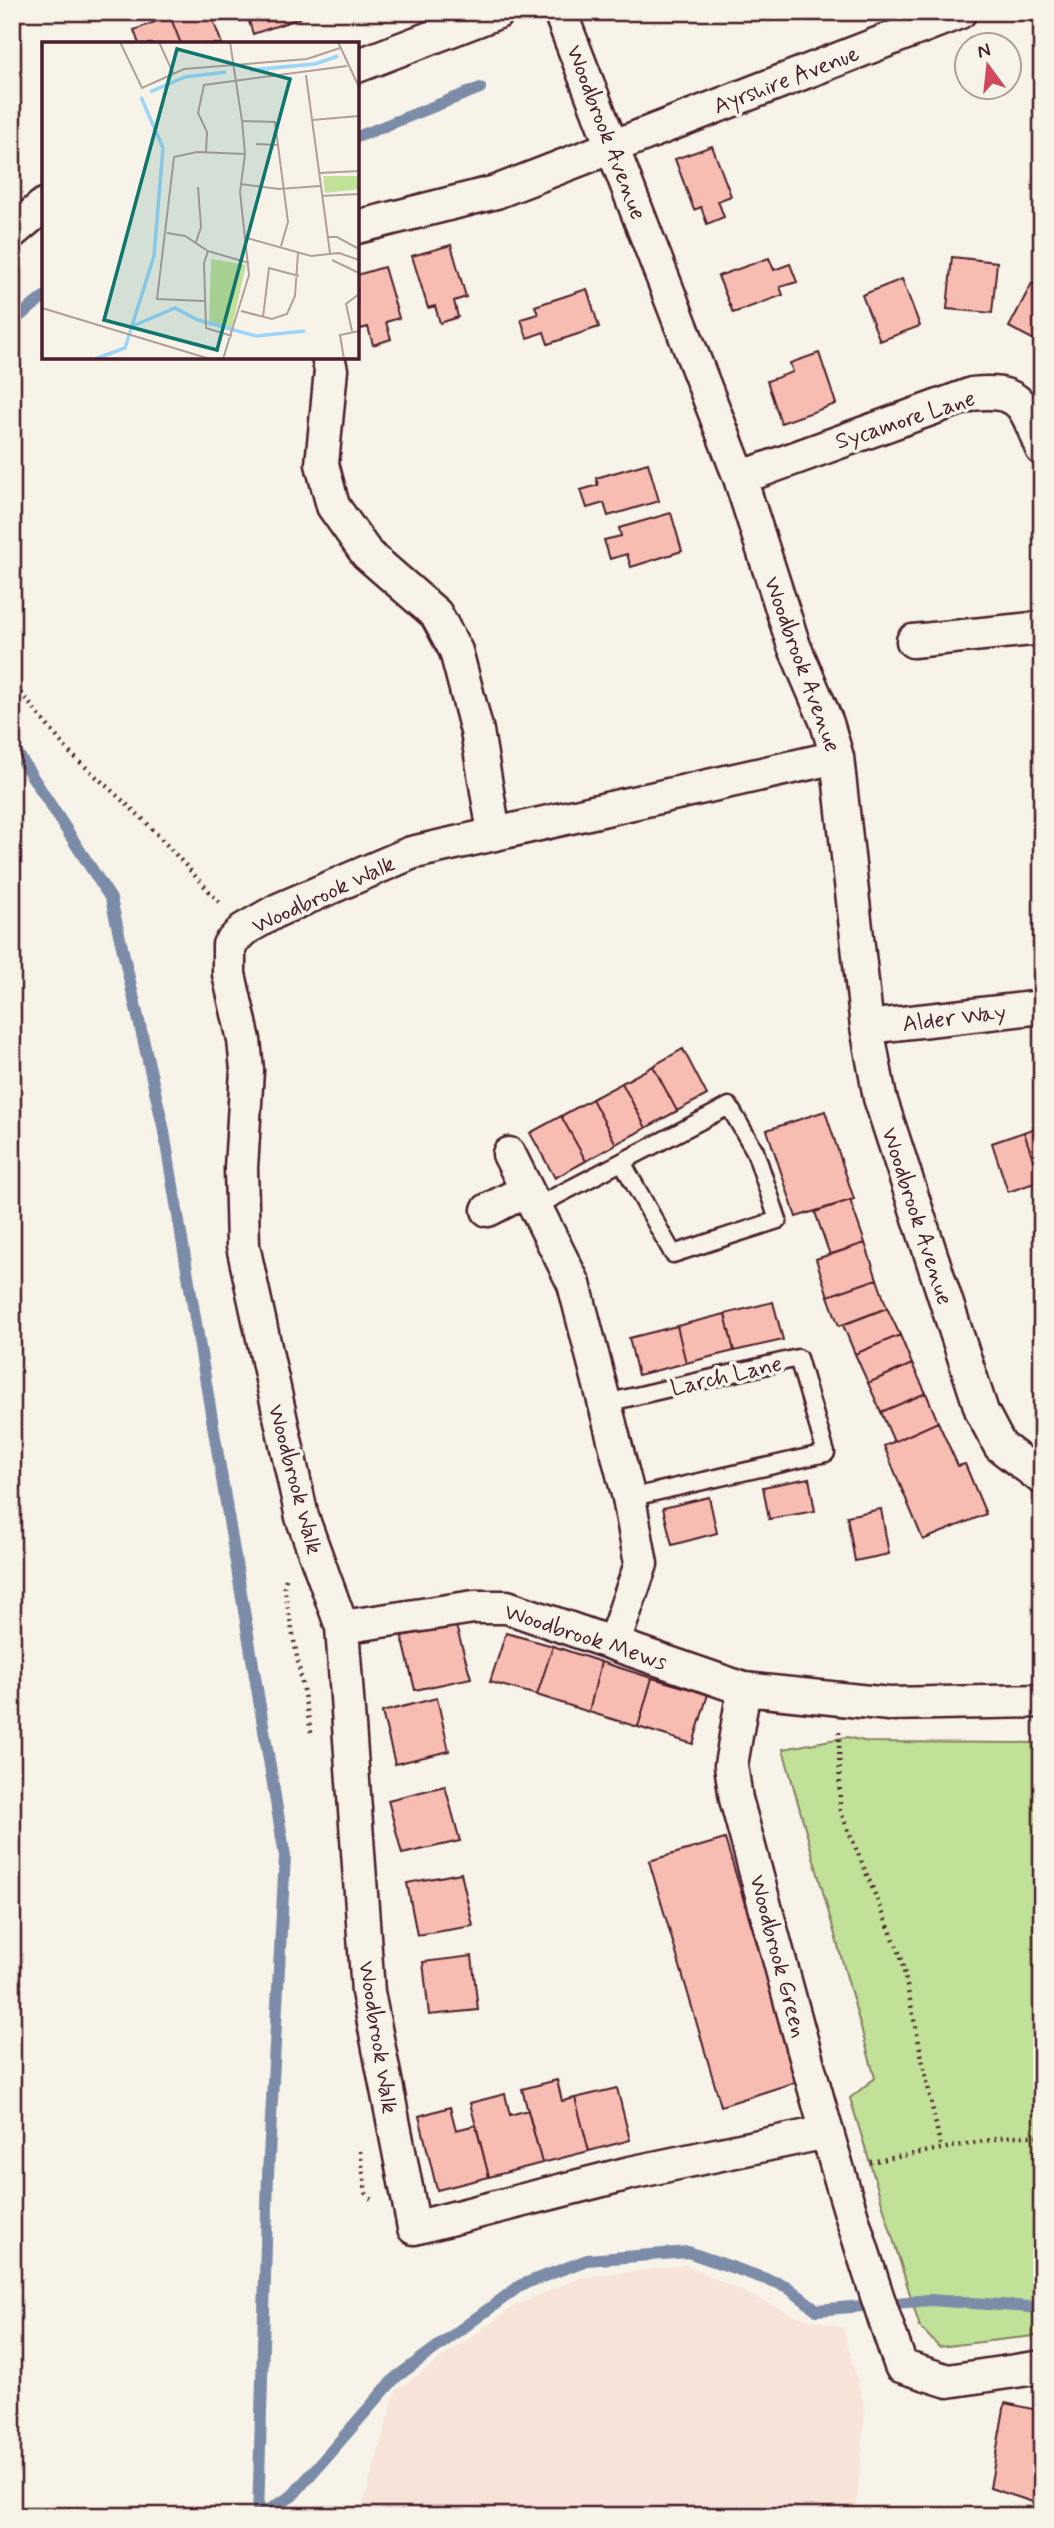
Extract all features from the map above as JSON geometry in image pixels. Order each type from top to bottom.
[{"type":"street","points":[[359,65],[498,12]]},
{"type":"street","name":"Woodbrook Avenue","points":[[560,12],[740,478],[794,646],[827,723],[837,757],[867,1027],[880,1098],[982,1412],[1000,1446],[1042,1478]]},
{"type":"street","name":"Ayrshire Avenue","points":[[359,226],[496,192],[960,12]]},
{"type":"street","points":[[328,359],[331,370],[322,464],[333,506],[367,554],[436,614],[456,651],[477,731],[494,833]]},
{"type":"street","name":"Sycamore Lane","points":[[740,478],[972,394],[992,391],[1016,398],[1024,405],[1042,449]]},
{"type":"street","points":[[913,640],[1042,628]]},
{"type":"street","name":"Woodbrook Walk","points":[[827,2132],[630,2172],[414,2228],[368,1992],[342,1627],[302,1517],[243,1246],[241,1168],[247,1069],[244,1041],[229,974],[229,945],[243,930],[278,910],[411,853],[837,757]]},
{"type":"street","name":"Alder Way","points":[[867,1027],[1042,1007]]},
{"type":"street","points":[[509,1154],[574,1284],[629,1498],[641,1564],[614,1643]]},
{"type":"street","points":[[488,1210],[531,1198]]},
{"type":"street","name":"Woodbrook Mews","points":[[342,1627],[474,1607],[507,1607],[744,1689]]},
{"type":"street","points":[[744,1689],[889,1704],[1042,1701]]},
{"type":"street","name":"Woodbrook Green","points":[[744,1689],[731,1765],[736,1799],[837,2168],[869,2276],[901,2366],[948,2381],[1042,2367]]},
{"type":"lane","points":[[531,1198],[622,1162],[729,1106],[755,1151],[778,1220],[673,1254],[622,1162]]},
{"type":"lane","name":"Larch Lane","points":[[606,1404],[798,1358],[826,1453],[629,1498]]},
{"type":"path","points":[[12,658],[14,683],[69,752],[144,820],[243,930]]},
{"type":"path","points":[[839,1699],[840,1810],[901,1957],[942,2149]]},
{"type":"path","points":[[837,2168],[1011,2136],[1042,2136]]},
{"type":"shaded area","points":[[686,2265],[790,2314],[843,2328],[865,2409],[856,2516],[360,2516],[396,2391],[516,2305],[580,2278]]},
{"type":"green space","points":[[847,1737],[868,1742],[1042,1743],[1042,2335],[939,2347],[920,2327],[850,2098],[875,2078],[783,1749]]},
{"type":"building","points":[[180,12],[210,12],[221,42],[180,42],[170,16]]},
{"type":"building","points":[[246,12],[298,12],[300,18],[253,34]]},
{"type":"building","points":[[170,16],[180,42],[138,42],[134,30]]},
{"type":"building","points":[[712,146],[731,196],[718,201],[724,217],[707,224],[701,207],[694,210],[675,159]]},
{"type":"building","points":[[451,245],[466,297],[454,301],[458,317],[440,323],[435,306],[428,308],[412,256]]},
{"type":"building","points":[[952,257],[997,262],[992,313],[947,309]]},
{"type":"building","points":[[769,258],[774,270],[790,264],[797,282],[780,287],[783,295],[733,313],[718,276]]},
{"type":"building","points":[[384,267],[399,318],[386,322],[391,339],[373,345],[368,327],[361,329],[359,274]]},
{"type":"building","points":[[902,279],[920,326],[880,341],[862,295]]},
{"type":"building","points":[[1032,283],[1042,288],[1042,344],[1009,327]]},
{"type":"building","points":[[587,289],[599,327],[548,344],[544,332],[527,338],[521,319],[538,314],[535,306]]},
{"type":"building","points":[[819,353],[836,404],[781,423],[767,381],[793,372],[790,363]]},
{"type":"building","points":[[648,463],[659,501],[608,516],[604,503],[587,508],[581,490],[598,485],[596,478]]},
{"type":"building","points":[[671,513],[682,551],[631,567],[627,554],[610,559],[604,540],[621,536],[619,528]]},
{"type":"building","points":[[683,1049],[707,1095],[677,1111],[653,1066]]},
{"type":"building","points":[[653,1066],[677,1111],[646,1128],[622,1083]]},
{"type":"building","points":[[622,1083],[646,1128],[616,1144],[592,1099]]},
{"type":"building","points":[[592,1099],[616,1144],[586,1161],[561,1116]]},
{"type":"building","points":[[825,1111],[854,1199],[796,1217],[767,1130]]},
{"type":"building","points":[[561,1116],[586,1161],[555,1178],[530,1133]]},
{"type":"building","points":[[1042,1126],[1042,1180],[1040,1181],[1024,1132]]},
{"type":"building","points":[[1024,1132],[1040,1181],[1008,1192],[992,1143]]},
{"type":"building","points":[[850,1200],[865,1243],[830,1255],[815,1212]]},
{"type":"building","points":[[865,1243],[877,1279],[828,1296],[816,1259]]},
{"type":"building","points":[[877,1279],[887,1308],[839,1326],[828,1296]]},
{"type":"building","points":[[773,1302],[783,1340],[734,1351],[725,1314]]},
{"type":"building","points":[[887,1308],[900,1335],[855,1354],[843,1325]]},
{"type":"building","points":[[725,1314],[734,1351],[686,1363],[677,1326]]},
{"type":"building","points":[[677,1326],[686,1363],[638,1375],[629,1338]]},
{"type":"building","points":[[900,1335],[912,1364],[868,1383],[855,1354]]},
{"type":"building","points":[[912,1364],[926,1393],[881,1412],[868,1383]]},
{"type":"building","points":[[926,1393],[938,1422],[894,1442],[881,1412]]},
{"type":"building","points":[[938,1422],[958,1466],[965,1464],[986,1514],[923,1540],[884,1446]]},
{"type":"building","points":[[809,1478],[815,1511],[769,1519],[763,1487]]},
{"type":"building","points":[[709,1497],[717,1533],[672,1545],[663,1508]]},
{"type":"building","points":[[881,1509],[889,1554],[855,1561],[847,1516]]},
{"type":"building","points":[[456,1626],[471,1678],[415,1690],[402,1636]]},
{"type":"building","points":[[506,1633],[553,1646],[537,1695],[490,1682]]},
{"type":"building","points":[[553,1646],[601,1662],[589,1712],[537,1695]]},
{"type":"building","points":[[601,1662],[652,1678],[638,1727],[589,1712]]},
{"type":"building","points":[[652,1678],[708,1694],[693,1744],[638,1727]]},
{"type":"building","points":[[437,1698],[449,1751],[395,1764],[382,1712]]},
{"type":"building","points":[[445,1786],[460,1841],[402,1854],[388,1800]]},
{"type":"building","points":[[725,1839],[799,2081],[721,2106],[649,1861]]},
{"type":"building","points":[[461,1873],[473,1926],[417,1935],[407,1883]]},
{"type":"building","points":[[472,1956],[478,2010],[429,2015],[423,1962]]},
{"type":"building","points":[[557,2080],[562,2101],[575,2098],[589,2151],[542,2163],[522,2089]]},
{"type":"building","points":[[617,2088],[630,2140],[589,2151],[575,2098]]},
{"type":"building","points":[[505,2094],[510,2115],[528,2110],[542,2163],[489,2177],[470,2103]]},
{"type":"building","points":[[450,2107],[456,2130],[476,2125],[489,2177],[437,2190],[419,2116]]},
{"type":"building","points":[[1005,2403],[1042,2411],[1042,2505],[990,2488]]},
{"type":"waterway","points":[[686,14],[691,12]]},
{"type":"waterway","points":[[359,136],[480,88]]},
{"type":"waterway","points":[[12,322],[42,299]]},
{"type":"waterway","points":[[12,745],[111,899],[163,1126],[285,1856],[268,2175],[258,2516]]},
{"type":"waterway","points":[[259,2516],[292,2496],[395,2378],[521,2285],[587,2260],[688,2252],[786,2286],[817,2310],[930,2300],[1042,2308]]}]
